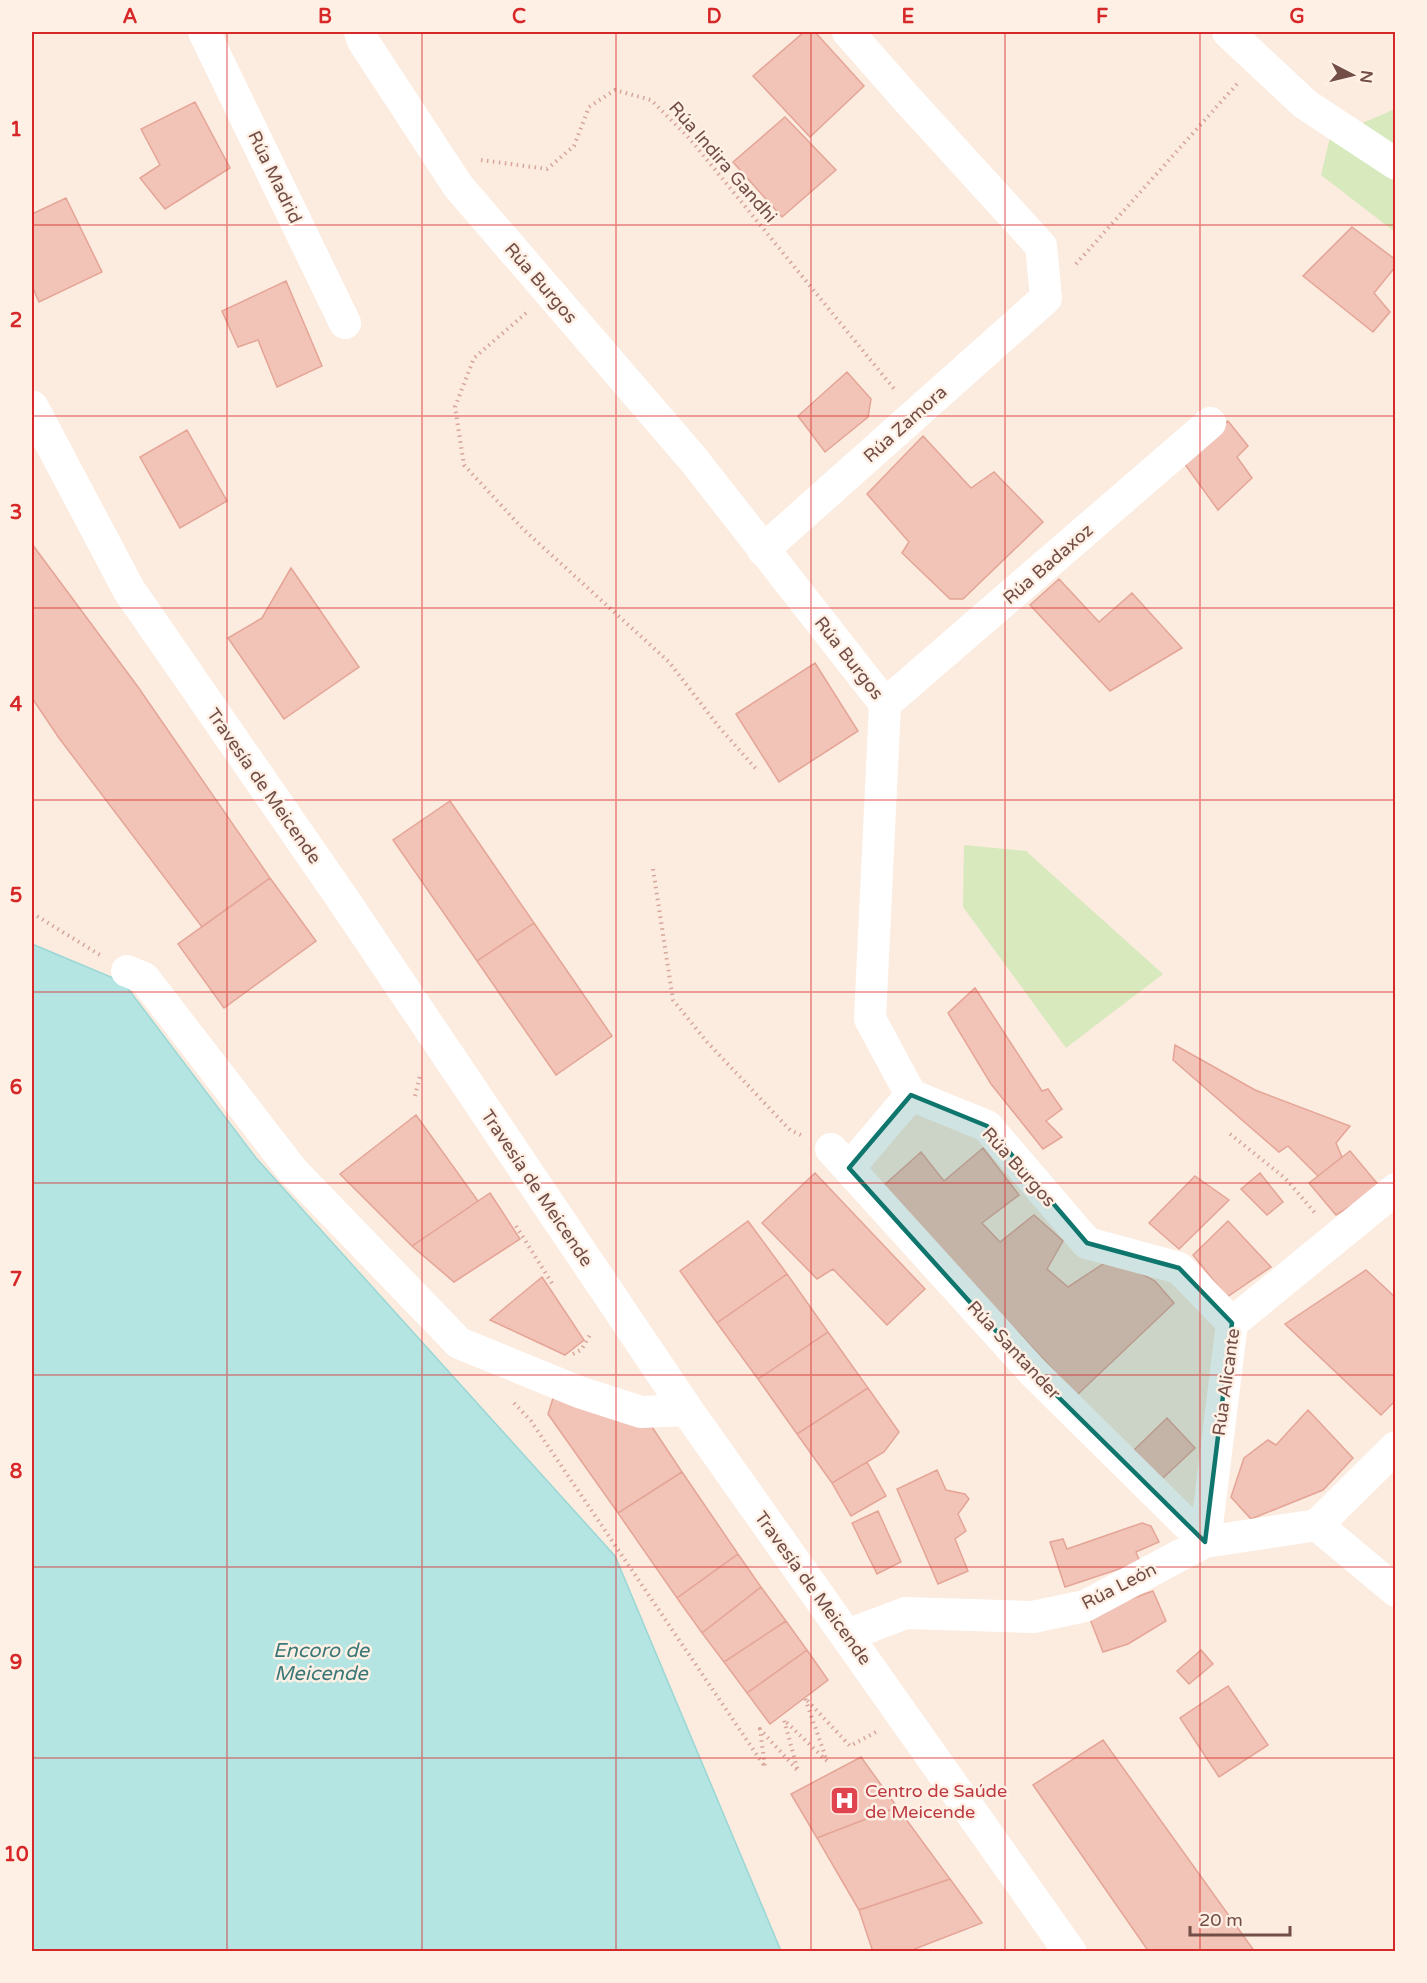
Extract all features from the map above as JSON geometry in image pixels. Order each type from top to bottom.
[{"type":"main road","name":"Travesía de Meicende","points":[[32,408],[129,590],[342,898],[687,1410],[1070,1952]]},
{"type":"street","name":"Rúa Madrid","points":[[204,32],[345,323]]},
{"type":"street","name":"Rúa Burgos","points":[[360,32],[363,41],[458,186],[693,459],[885,704],[870,1019],[911,1095],[987,1126],[1087,1244],[1179,1269],[1232,1323]]},
{"type":"street","points":[[848,32],[1041,246],[1046,298]]},
{"type":"street","points":[[1228,32],[1305,104],[1395,164]]},
{"type":"street","name":"Rúa Zamora","points":[[763,550],[1046,298]]},
{"type":"street","name":"Rúa Badaxoz","points":[[885,704],[1210,423]]},
{"type":"street","points":[[127,971],[144,978],[292,1170],[459,1343],[579,1392],[641,1412],[687,1410]]},
{"type":"street","points":[[840,1159],[911,1095]]},
{"type":"street","name":"Rúa Santander","points":[[840,1159],[1033,1372],[1205,1542]]},
{"type":"street","name":"Rúa Alicante","points":[[1205,1542],[1232,1323],[1395,1189]]},
{"type":"street","points":[[1395,1447],[1317,1525],[1395,1591]]},
{"type":"street","name":"Rúa León","points":[[847,1635],[906,1613],[1033,1617],[1085,1606],[1205,1542],[1317,1525]]},
{"type":"path","points":[[1046,298],[1258,60]]},
{"type":"path","name":"Rúa Indira Gandhi","points":[[435,152],[547,170],[574,146],[589,107],[615,90],[651,100],[690,140],[915,414]]},
{"type":"path","points":[[550,293],[474,358],[455,407],[464,465],[523,529],[669,662],[719,727],[757,770]]},
{"type":"path","points":[[653,869],[673,1000],[707,1042],[790,1130],[840,1159]]},
{"type":"path","points":[[32,913],[127,971]]},
{"type":"path","points":[[1230,1134],[1285,1179],[1337,1237]]},
{"type":"path","points":[[516,1226],[553,1285]]},
{"type":"path","points":[[567,1357],[581,1350],[590,1335]]},
{"type":"path","points":[[507,1395],[531,1421],[765,1767],[760,1729],[798,1771],[784,1720],[826,1761],[805,1698],[850,1746]]},
{"type":"highlighted area","points":[[911,1095],[987,1126],[1087,1243],[1179,1268],[1232,1323],[1205,1542],[1033,1372],[849,1168]]},
{"type":"green space","points":[[1395,109],[1395,232],[1321,175],[1330,137]]},
{"type":"green space","points":[[964,845],[1026,851],[1163,974],[1066,1048],[963,907]]},
{"type":"water","name":"Encoro de Meicende","points":[[32,944],[123,982],[256,1158],[615,1556],[781,1951],[32,1951]]},
{"type":"building","points":[[804,32],[815,32],[864,86],[810,137],[753,76]]},
{"type":"building","points":[[195,102],[230,168],[165,209],[140,178],[160,165],[141,129]]},
{"type":"building","points":[[785,117],[836,170],[782,217],[733,162]]},
{"type":"building","points":[[66,198],[102,272],[39,302],[32,286],[32,214]]},
{"type":"building","points":[[1352,227],[1396,260],[1396,266],[1374,293],[1390,312],[1373,332],[1303,276]]},
{"type":"building","points":[[286,281],[322,366],[277,387],[258,340],[238,347],[222,311]]},
{"type":"building","points":[[847,372],[871,399],[868,417],[825,452],[798,416]]},
{"type":"building","points":[[1228,421],[1248,446],[1237,457],[1252,478],[1218,510],[1181,459]]},
{"type":"building","points":[[187,430],[227,501],[180,528],[140,457]]},
{"type":"building","points":[[923,436],[971,488],[994,472],[1043,522],[963,599],[950,599],[902,553],[909,542],[867,494]]},
{"type":"building","points":[[32,544],[138,687],[270,878],[202,927],[59,738],[32,698]]},
{"type":"building","points":[[291,568],[359,667],[284,719],[228,638],[262,618]]},
{"type":"building","points":[[1059,579],[1099,622],[1132,593],[1182,648],[1110,691],[1030,605]]},
{"type":"building","points":[[815,663],[858,731],[779,782],[736,714]]},
{"type":"building","points":[[450,801],[534,923],[477,961],[393,840]]},
{"type":"building","points":[[270,878],[316,941],[224,1008],[178,944]]},
{"type":"building","points":[[534,923],[612,1036],[556,1075],[477,961]]},
{"type":"building","points":[[975,988],[1042,1091],[1048,1089],[1062,1109],[1046,1121],[1062,1137],[1043,1149],[991,1084],[948,1013]]},
{"type":"building","points":[[1175,1045],[1255,1090],[1350,1126],[1336,1143],[1342,1157],[1318,1176],[1288,1146],[1279,1152],[1173,1060]]},
{"type":"building","points":[[416,1115],[478,1201],[412,1246],[340,1174]]},
{"type":"building","points":[[983,1148],[1019,1195],[982,1223],[1000,1242],[1034,1215],[1063,1241],[1047,1269],[1068,1287],[1112,1258],[1155,1281],[1174,1303],[1077,1395],[882,1187],[921,1152],[944,1181]]},
{"type":"building","points":[[1350,1151],[1381,1188],[1336,1215],[1309,1183]]},
{"type":"building","points":[[815,1173],[925,1289],[887,1325],[833,1269],[817,1279],[762,1223]]},
{"type":"building","points":[[1260,1173],[1283,1202],[1267,1215],[1241,1189]]},
{"type":"building","points":[[1195,1176],[1229,1200],[1179,1249],[1149,1223]]},
{"type":"building","points":[[490,1193],[520,1239],[454,1282],[412,1246]]},
{"type":"building","points":[[748,1221],[787,1274],[717,1323],[680,1271]]},
{"type":"building","points":[[1228,1221],[1271,1267],[1227,1297],[1193,1255]]},
{"type":"building","points":[[1366,1270],[1396,1298],[1396,1400],[1381,1415],[1285,1324]]},
{"type":"building","points":[[787,1274],[828,1332],[758,1379],[717,1323]]},
{"type":"building","points":[[542,1277],[584,1340],[565,1355],[490,1320]]},
{"type":"building","points":[[828,1332],[868,1388],[797,1434],[758,1379]]},
{"type":"building","points":[[868,1388],[899,1432],[884,1452],[832,1483],[797,1434]]},
{"type":"building","points":[[554,1395],[652,1427],[682,1472],[618,1513],[548,1414]]},
{"type":"building","points":[[1308,1410],[1353,1458],[1323,1490],[1251,1519],[1231,1497],[1244,1458],[1268,1440],[1276,1445]]},
{"type":"building","points":[[1167,1418],[1195,1448],[1162,1479],[1134,1450]]},
{"type":"building","points":[[867,1462],[886,1496],[851,1516],[832,1483]]},
{"type":"building","points":[[937,1470],[946,1490],[965,1494],[969,1499],[958,1514],[966,1531],[955,1539],[968,1571],[938,1584],[897,1489]]},
{"type":"building","points":[[682,1472],[738,1554],[677,1598],[618,1513]]},
{"type":"building","points":[[878,1511],[901,1562],[877,1574],[852,1523]]},
{"type":"building","points":[[1142,1523],[1151,1526],[1159,1542],[1136,1552],[1140,1562],[1065,1587],[1050,1542],[1063,1539],[1067,1549]]},
{"type":"building","points":[[738,1554],[761,1587],[702,1633],[677,1598]]},
{"type":"building","points":[[761,1587],[786,1621],[724,1662],[702,1633]]},
{"type":"building","points":[[1153,1591],[1166,1621],[1128,1644],[1103,1652],[1088,1614]]},
{"type":"building","points":[[786,1621],[807,1650],[747,1693],[724,1662]]},
{"type":"building","points":[[807,1650],[828,1680],[770,1724],[747,1693]]},
{"type":"building","points":[[1201,1650],[1213,1664],[1189,1684],[1177,1671]]},
{"type":"building","points":[[1228,1686],[1268,1745],[1219,1777],[1180,1718]]},
{"type":"building","points":[[1103,1740],[1255,1952],[1149,1952],[1033,1785]]},
{"type":"building","name":"Centro de Saúde de Meicende","points":[[861,1757],[897,1807],[817,1838],[791,1794]]},
{"type":"building","points":[[897,1807],[950,1879],[859,1910],[817,1838]]},
{"type":"building","points":[[950,1879],[982,1923],[907,1952],[873,1952],[859,1910]]},
{"type":"place","name":"Centro de Saúde de Meicende","points":[[844,1801]]}]
